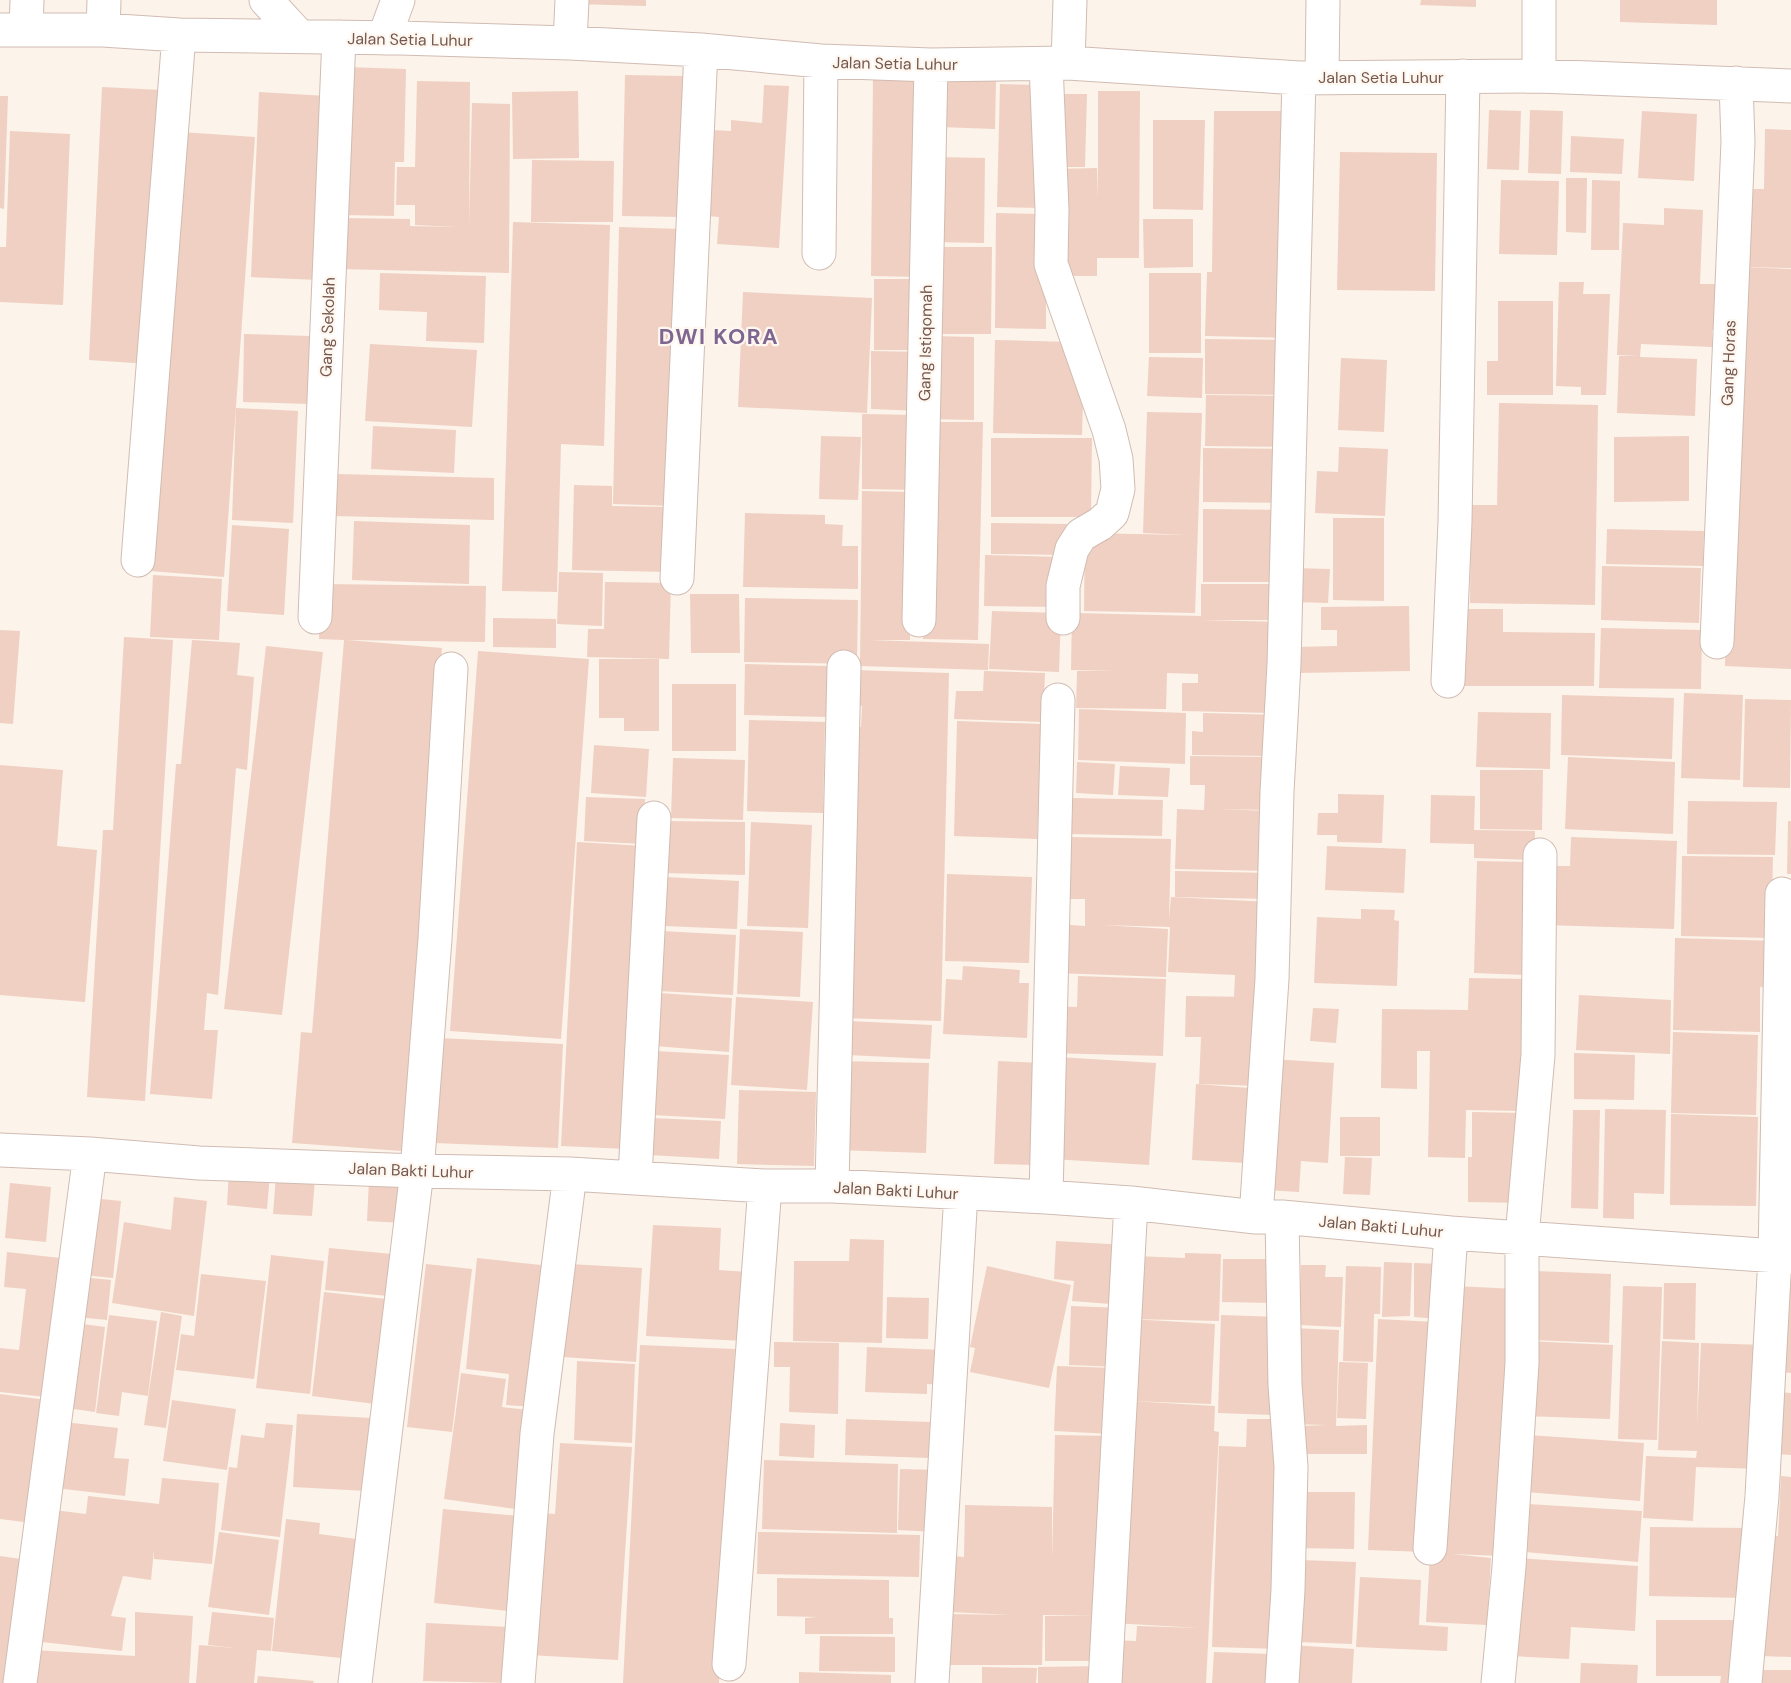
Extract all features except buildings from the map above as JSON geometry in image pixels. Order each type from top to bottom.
[{"type":"street","points":[[266,0],[299,36]]},
{"type":"street","points":[[384,38],[398,0]]},
{"type":"street","points":[[570,43],[572,0]]},
{"type":"street","points":[[1063,618],[1063,586],[1072,549],[1081,535],[1100,524],[1112,513],[1118,489],[1116,459],[1109,430],[1051,264],[1057,64],[1070,0]]},
{"type":"street","points":[[1282,1683],[1292,1467],[1269,1217],[1272,979],[1277,792],[1310,77],[1323,0]]},
{"type":"street","points":[[1539,0],[1539,76]]},
{"type":"street","name":"Jalan Setia Luhur","points":[[17,20],[104,15],[179,35],[570,43],[701,50],[821,62],[931,65],[1057,64],[1310,77],[1539,76],[1791,86]]},
{"type":"street","points":[[138,560],[179,35]]},
{"type":"street","name":"Gang Sekolah","points":[[315,617],[339,37]]},
{"type":"street","points":[[677,578],[701,50]]},
{"type":"street","points":[[819,253],[821,62]]},
{"type":"street","name":"Gang Istiqomah","points":[[919,620],[931,65]]},
{"type":"street","points":[[1448,681],[1455,522],[1463,76]]},
{"type":"street","name":"Gang Horas","points":[[1717,642],[1738,141],[1736,83]]},
{"type":"street","points":[[832,1186],[844,667]]},
{"type":"street","points":[[355,1683],[417,1171],[435,939],[451,669]]},
{"type":"street","points":[[1046,1197],[1058,700]]},
{"type":"street","points":[[635,1177],[654,818]]},
{"type":"street","points":[[1498,1683],[1509,1567],[1522,1363],[1522,1237],[1538,1055],[1540,855]]},
{"type":"street","points":[[1745,1683],[1783,1257],[1782,894]]},
{"type":"street","name":"Jalan Bakti Luhur","points":[[0,1150],[90,1154],[199,1163],[570,1174],[765,1186],[832,1186],[1046,1197],[1451,1233],[1783,1257]]},
{"type":"street","points":[[20,1683],[90,1154]]},
{"type":"street","points":[[518,1683],[537,1434],[570,1174]]},
{"type":"street","points":[[729,1664],[765,1186]]},
{"type":"street","points":[[932,1683],[961,1193]]},
{"type":"street","points":[[1105,1683],[1131,1203]]},
{"type":"street","points":[[1430,1548],[1451,1233]]},
{"type":"district","name":"DWI KORA","points":[[719,336]]}]
